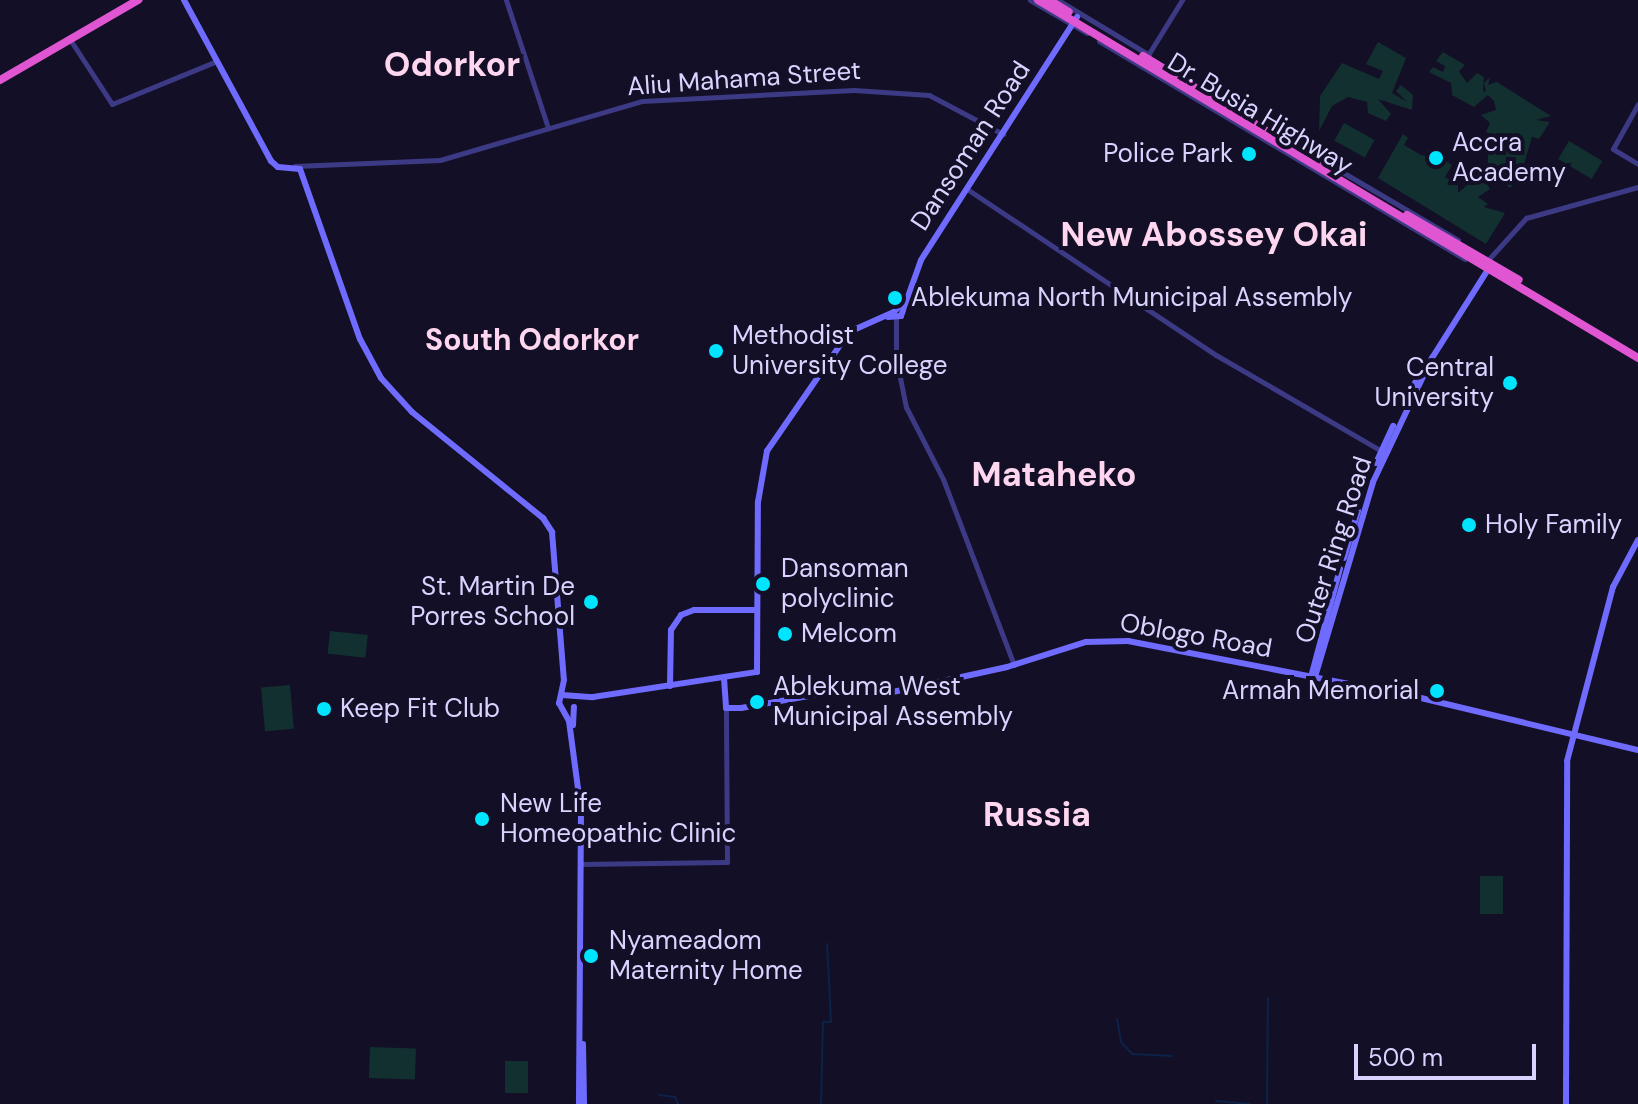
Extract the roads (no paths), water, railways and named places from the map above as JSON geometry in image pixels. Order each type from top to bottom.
[{"type":"highway","points":[[0,78],[130,0]]},
{"type":"highway","points":[[0,78],[138,0]]},
{"type":"highway","name":"Dr. Busia Highway","points":[[1038,0],[1334,172],[1638,356]]},
{"type":"highway","name":"Dr. Busia Highway","points":[[1049,0],[1068,9],[1075,22],[1109,45],[1388,206]]},
{"type":"highway","points":[[1322,160],[1334,172]]},
{"type":"highway","name":"Dr. Busia Highway","points":[[1405,217],[1434,239],[1521,281],[1638,356]]},
{"type":"highway","points":[[1458,251],[1485,264]]},
{"type":"main road","points":[[184,0],[271,161],[281,168],[298,166],[360,339],[381,378],[412,412],[543,518],[552,532],[564,680],[562,695],[580,794],[583,864],[581,1104]]},
{"type":"main road","name":"Dansoman Road","points":[[897,314],[919,263],[1075,22]]},
{"type":"main road","name":"Outer Ring Road","points":[[1314,676],[1351,532],[1383,453],[1485,264]]},
{"type":"main road","points":[[562,695],[593,697],[757,672],[758,486],[767,451],[849,332],[881,317],[897,314]]},
{"type":"main road","points":[[1566,1104],[1566,773],[1573,732],[1613,587],[1638,540]]},
{"type":"main road","points":[[670,686],[671,630],[681,615],[757,610]]},
{"type":"main road","name":"Oblogo Road","points":[[726,708],[820,694],[888,693],[1014,665],[1100,640],[1227,658],[1573,732],[1638,750]]},
{"type":"main road","points":[[724,678],[726,708]]},
{"type":"main road","points":[[564,680],[573,694],[575,706],[583,864]]},
{"type":"main road","points":[[564,709],[593,697]]},
{"type":"street","points":[[506,0],[548,128]]},
{"type":"street","name":"Dr. Busia Highway","points":[[1030,0],[1075,22]]},
{"type":"street","name":"Dr. Busia Highway","points":[[1058,0],[1068,9],[1322,160],[1485,264]]},
{"type":"street","points":[[1148,55],[1182,0]]},
{"type":"street","points":[[70,41],[77,44],[112,104],[217,61]]},
{"type":"street","name":"Dr. Busia Highway","points":[[1158,74],[1434,239],[1485,264]]},
{"type":"street","name":"Aliu Mahama Street","points":[[298,166],[421,164],[642,101],[896,90],[947,102],[1003,134]]},
{"type":"street","points":[[1638,104],[1613,149],[1638,164]]},
{"type":"street","points":[[1485,264],[1526,218],[1638,187]]},
{"type":"street","points":[[967,189],[1193,340],[1383,453]]},
{"type":"street","points":[[897,314],[896,338],[906,407],[943,479],[1014,665]]},
{"type":"street","points":[[583,864],[727,862],[726,708]]},
{"type":"waterway","points":[[821,1104],[823,1022],[831,1022],[827,944]]},
{"type":"waterway","points":[[1267,1104],[1268,998]]},
{"type":"waterway","points":[[1117,1019],[1121,1042],[1132,1054],[1172,1056]]},
{"type":"waterway","points":[[659,1095],[675,1097],[678,1104]]},
{"type":"waterway","points":[[1216,1101],[1250,1104]]},
{"type":"place","name":"Police Park","points":[[1249,154]]},
{"type":"place","name":"Accra Academy","points":[[1436,158]]},
{"type":"place","name":"Ablekuma North Municipal Assembly","points":[[895,298]]},
{"type":"place","name":"Methodist University College","points":[[716,351]]},
{"type":"place","name":"Central University","points":[[1510,383]]},
{"type":"place","name":"Holy Family","points":[[1469,525]]},
{"type":"place","name":"Dansoman polyclinic","points":[[763,584]]},
{"type":"place","name":"St. Martin De Porres School","points":[[591,602]]},
{"type":"place","name":"Melcom","points":[[785,634]]},
{"type":"place","name":"Armah Memorial","points":[[1437,691]]},
{"type":"place","name":"Ablekuma West Municipal Assembly","points":[[757,702]]},
{"type":"place","name":"Keep Fit Club","points":[[324,709]]},
{"type":"place","name":"New Life Homeopathic Clinic","points":[[482,819]]},
{"type":"place","name":"Nyameadom Maternity Home","points":[[591,956]]},
{"type":"district","name":"Odorkor","points":[[452,65]]},
{"type":"district","name":"New Abossey Okai","points":[[1214,235]]},
{"type":"district","name":"South Odorkor","points":[[532,340]]},
{"type":"district","name":"Mataheko","points":[[1054,475]]},
{"type":"district","name":"Russia","points":[[1037,815]]}]
